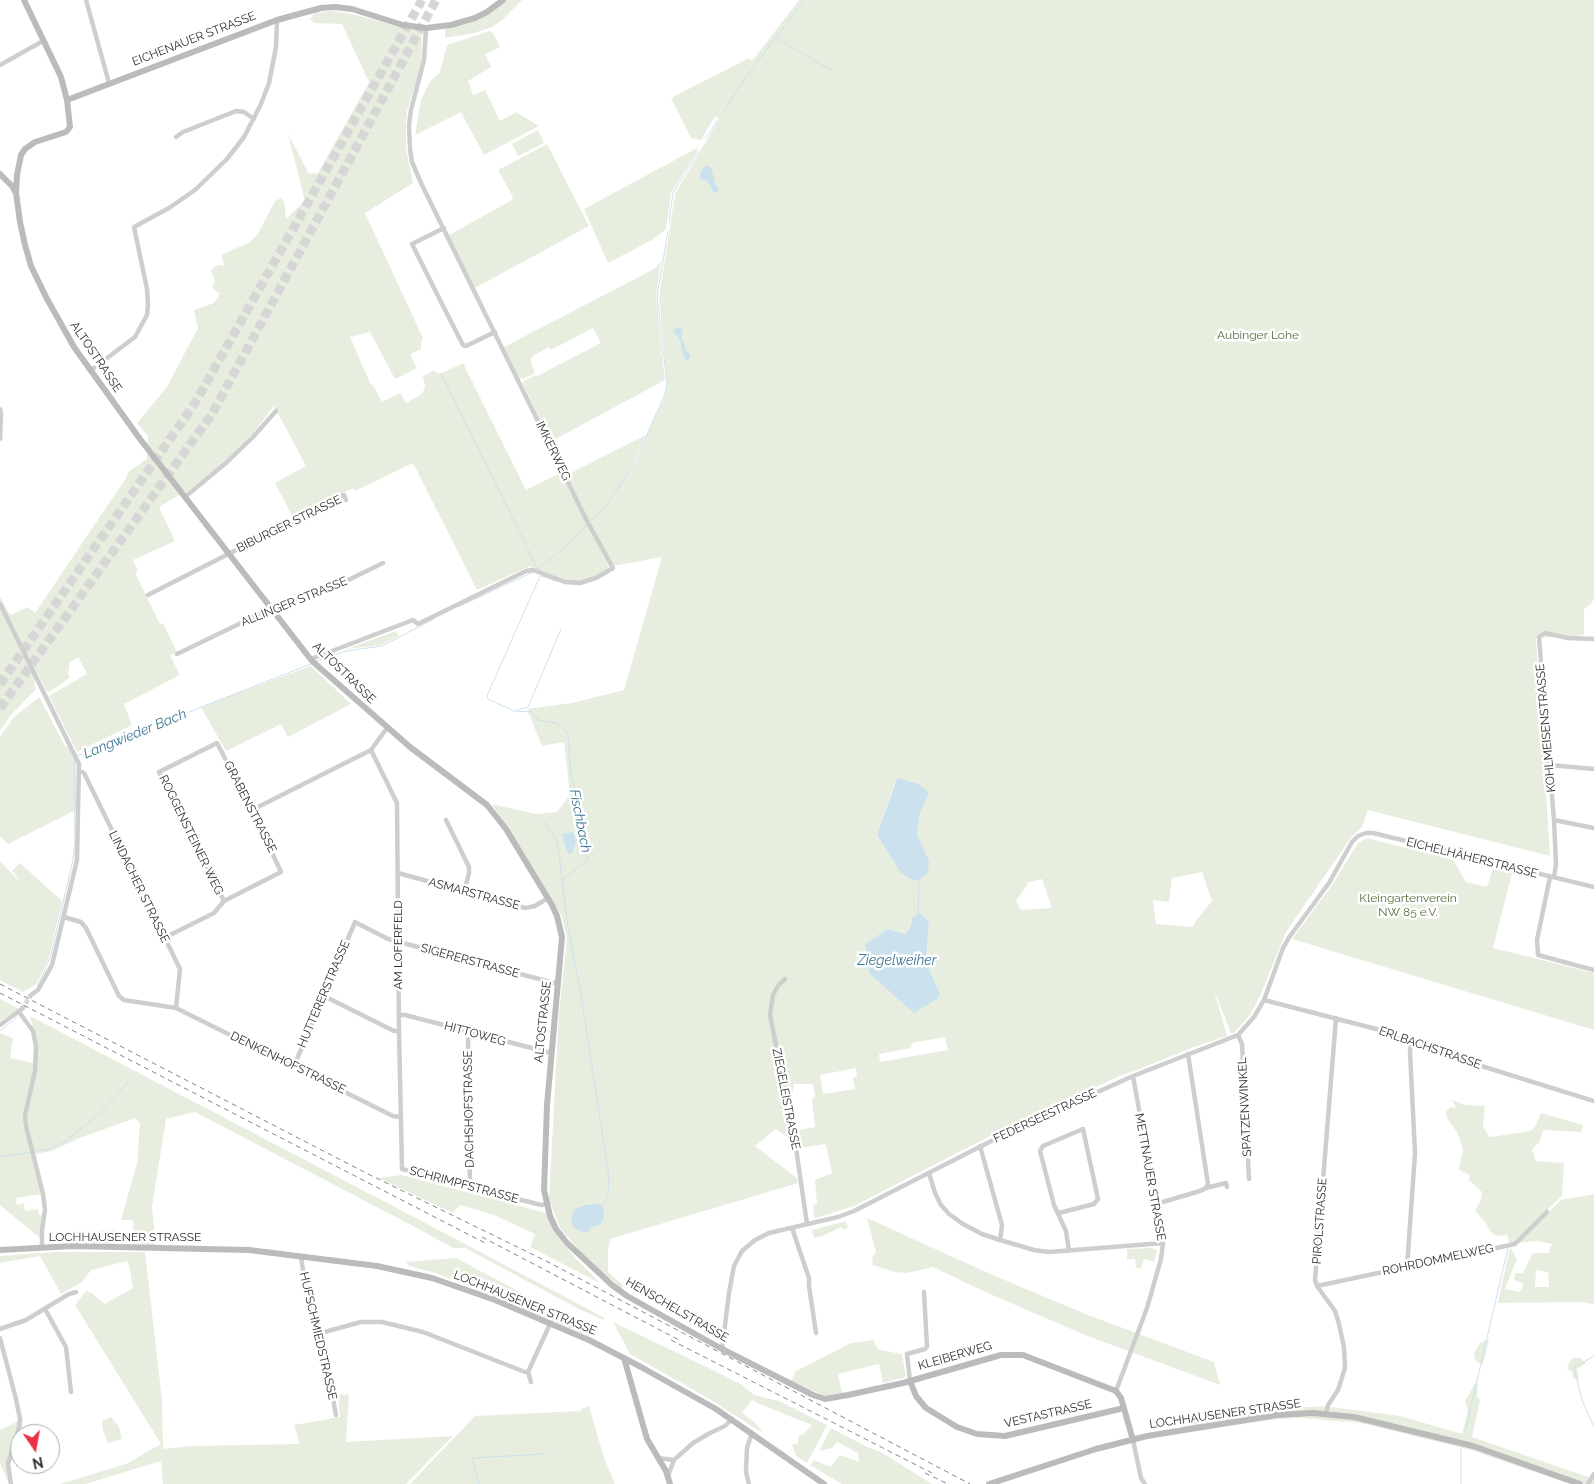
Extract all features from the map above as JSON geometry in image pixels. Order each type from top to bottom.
[{"type":"main road","points":[[16,193],[21,155],[25,149],[35,142],[68,130],[70,127],[67,100],[61,77],[24,0]]},
{"type":"main road","name":"EICHENAUER STRASSE","points":[[67,100],[277,20],[321,8],[352,9],[403,25],[426,28],[464,22],[487,12],[503,0]]},
{"type":"main road","name":"ALTOSTRASSE","points":[[0,174],[3,181],[16,193],[20,222],[31,266],[63,328],[90,371],[185,498],[313,662],[387,728],[488,805],[506,829],[548,898],[557,916],[562,937],[551,1053],[544,1175],[547,1204]]},
{"type":"main road","points":[[3,181],[17,175]]},
{"type":"main road","name":"HENSCHELSTRASSE","points":[[547,1204],[556,1229],[561,1236],[612,1285],[662,1316],[722,1349],[813,1395],[826,1399]]},
{"type":"main road","name":"LOCHHAUSENER STRASSE","points":[[0,1250],[101,1246],[232,1250],[377,1266],[414,1273],[495,1300],[591,1341],[641,1366],[732,1419],[824,1484]]},
{"type":"main road","name":"KLEIBERWEG","points":[[826,1399],[910,1381],[1001,1355],[1022,1355],[1116,1391]]},
{"type":"main road","points":[[624,1358],[647,1439],[668,1476],[670,1484]]},
{"type":"main road","points":[[629,1376],[632,1370],[641,1366]]},
{"type":"main road","name":"VESTASTRASSE","points":[[910,1381],[916,1396],[926,1408],[957,1427],[977,1434],[1005,1436],[1124,1408]]},
{"type":"main road","points":[[1116,1391],[1121,1398],[1133,1440]]},
{"type":"main road","name":"LOCHHAUSENER STRASSE","points":[[989,1484],[1096,1449],[1133,1440],[1277,1415],[1326,1413],[1354,1417],[1473,1446],[1580,1484]]},
{"type":"street","points":[[86,0],[109,83]]},
{"type":"street","points":[[90,371],[135,337],[147,315],[147,289],[134,227],[169,208],[200,185],[227,159],[244,137],[269,83],[276,47],[277,20]]},
{"type":"street","name":"IMKERWEG","points":[[313,662],[413,620],[418,624],[526,571],[533,570],[565,582],[580,583],[596,578],[613,568],[588,523],[416,172],[410,149],[409,125],[423,65],[426,28]]},
{"type":"street","points":[[0,65],[43,40]]},
{"type":"street","points":[[176,136],[236,111],[244,112],[254,118]]},
{"type":"street","points":[[444,228],[412,244],[463,345],[466,346],[496,332]]},
{"type":"street","points":[[0,409],[0,439]]},
{"type":"street","points":[[185,498],[253,437],[276,411]]},
{"type":"street","name":"BIBURGER STRASSE","points":[[230,554],[344,495],[346,500]]},
{"type":"street","points":[[148,595],[230,554]]},
{"type":"street","name":"ALLINGER STRASSE","points":[[177,654],[270,609],[334,586],[384,563]]},
{"type":"street","points":[[0,604],[77,760],[79,770],[78,850],[64,918],[52,965],[38,990],[31,995]]},
{"type":"street","name":"KOHLMEISENSTRASSE","points":[[1594,639],[1568,638],[1546,633],[1541,634],[1539,637],[1556,864],[1537,940],[1538,955],[1594,970]]},
{"type":"street","points":[[252,810],[371,750],[387,728]]},
{"type":"street","name":"GRABENSTRASSE","points":[[217,743],[252,810],[281,872],[224,902]]},
{"type":"street","name":"ROGGENSTEINER WEG","points":[[217,743],[159,772],[224,902]]},
{"type":"street","name":"AM LOFERFELD","points":[[371,750],[397,800],[401,1147]]},
{"type":"street","points":[[1550,765],[1594,769]]},
{"type":"street","name":"LINDACHER STRASSE","points":[[79,770],[84,773],[180,969],[176,1008]]},
{"type":"street","points":[[446,820],[469,867],[464,892]]},
{"type":"street","points":[[1554,820],[1594,828]]},
{"type":"street","name":"EICHELHÄHERSTRASSE","points":[[1352,842],[1358,836],[1373,833],[1594,887]]},
{"type":"street","name":"FEDERSEESTRASSE","points":[[722,1349],[734,1266],[739,1256],[750,1244],[760,1237],[838,1217],[854,1211],[980,1146],[1133,1076],[1238,1035],[1254,1017],[1264,1000],[1283,948],[1290,936],[1328,883],[1352,842]]},
{"type":"street","name":"ASMARSTRASSE","points":[[398,873],[525,908],[535,906],[548,898]]},
{"type":"street","points":[[164,938],[214,913],[224,902]]},
{"type":"street","name":"DENKENHOFSTRASSE","points":[[64,918],[81,922],[86,928],[119,996],[124,1000],[176,1008],[393,1116],[400,1117]]},
{"type":"street","name":"SIGERERSTRASSE","points":[[355,922],[388,939],[558,984]]},
{"type":"street","name":"HUTTERERSTRASSE","points":[[294,1066],[355,922]]},
{"type":"street","name":"ZIEGELEISTRASSE","points":[[785,978],[773,995],[770,1015],[803,1183],[807,1224]]},
{"type":"street","points":[[324,996],[399,1031]]},
{"type":"street","name":"ERLBACHSTRASSE","points":[[1264,1000],[1380,1030],[1412,1044],[1594,1101]]},
{"type":"street","points":[[0,1025],[20,1011],[33,1031],[36,1046],[35,1071],[25,1115],[43,1194],[45,1210],[42,1248]]},
{"type":"street","name":"HITTOWEG","points":[[399,1015],[551,1053]]},
{"type":"street","name":"PIROLSTRASSE","points":[[1317,1286],[1315,1280],[1316,1262],[1336,1018]]},
{"type":"street","name":"DACHSHOFSTRASSE","points":[[470,1032],[468,1039],[470,1186]]},
{"type":"street","name":"SPATZENWINKEL","points":[[1238,1035],[1242,1044],[1248,1179]]},
{"type":"street","points":[[1408,1267],[1415,1153],[1410,1052],[1412,1044]]},
{"type":"street","points":[[1188,1054],[1208,1179],[1206,1188]]},
{"type":"street","name":"METTNAUER STRASSE","points":[[1116,1391],[1149,1300],[1161,1259],[1162,1242],[1133,1076]]},
{"type":"street","points":[[1059,1213],[1094,1204],[1098,1199],[1083,1129],[1041,1148],[1040,1152],[1054,1205],[1066,1231],[1069,1251]]},
{"type":"street","points":[[980,1146],[1002,1225],[1000,1240]]},
{"type":"street","name":"SCHRIMPFSTRASSE","points":[[401,1147],[402,1169],[541,1206],[547,1204]]},
{"type":"street","points":[[929,1173],[935,1193],[950,1214],[976,1231],[1000,1240],[1034,1250],[1049,1252],[1162,1242]]},
{"type":"street","points":[[1156,1204],[1226,1183],[1227,1187]]},
{"type":"street","name":"ROHRDOMMELWEG","points":[[1317,1286],[1515,1244],[1547,1212]]},
{"type":"street","points":[[792,1228],[810,1278],[809,1286],[816,1333]]},
{"type":"street","name":"HUFSCHMIEDSTRASSE","points":[[301,1257],[308,1302],[332,1387],[336,1415]]},
{"type":"street","points":[[1317,1286],[1334,1312],[1343,1334],[1344,1347],[1342,1378],[1338,1390],[1328,1405],[1326,1413]]},
{"type":"street","points":[[0,1329],[26,1320],[69,1294],[76,1292]]},
{"type":"street","points":[[910,1381],[907,1354],[925,1349],[927,1346],[924,1292]]},
{"type":"street","points":[[45,1309],[66,1347],[72,1392]]},
{"type":"street","points":[[317,1334],[361,1322],[382,1322],[423,1332],[528,1372]]},
{"type":"street","points":[[531,1382],[528,1372],[550,1324]]},
{"type":"street","points":[[0,1338],[20,1419],[8,1464],[11,1484]]},
{"type":"street","points":[[668,1476],[674,1460],[693,1443],[725,1426],[732,1419]]},
{"type":"street","points":[[749,1484],[746,1472],[746,1448],[752,1433]]},
{"type":"street","points":[[1133,1440],[1144,1484]]},
{"type":"street","points":[[657,1457],[674,1460]]},
{"type":"street","points":[[1588,1484],[1594,1474]]},
{"type":"green space","points":[[507,0],[522,0],[492,27],[471,34],[445,38],[445,29],[464,25],[482,18]]},
{"type":"green space","name":"Aubinger Lohe","points":[[799,0],[1594,0],[1594,599],[1584,609],[1584,635],[1536,638],[1550,856],[1368,810],[1362,827],[1352,836],[1286,932],[1260,996],[1250,1015],[1234,1033],[1231,1033],[1214,990],[1227,1036],[1122,1075],[1002,1130],[854,1206],[817,1218],[814,1218],[813,1205],[817,1204],[815,1180],[832,1173],[826,1144],[801,1148],[799,1130],[815,1127],[812,1099],[815,1096],[813,1084],[794,1084],[789,1114],[794,1138],[786,1136],[776,1129],[755,1146],[797,1178],[798,1183],[610,1239],[608,1272],[623,1285],[622,1289],[583,1255],[560,1228],[549,1199],[559,1013],[567,938],[561,915],[492,804],[536,814],[557,812],[570,795],[564,742],[542,746],[527,709],[572,703],[624,690],[662,557],[613,566],[589,522],[567,475],[646,435],[627,476],[638,460],[666,394],[667,383],[659,297],[675,194],[719,119],[715,116],[701,140],[691,138],[671,98],[749,58],[752,61]],"holes":[[[896,779],[929,793],[920,813],[917,835],[929,861],[877,835]],[[1202,872],[1212,901],[1193,927],[1156,924],[1153,900],[1169,902],[1172,878]],[[1042,879],[1052,908],[1021,910],[1016,901],[1029,882]],[[912,918],[929,922],[926,963],[940,992],[869,973],[865,946],[887,929],[906,934],[911,925]],[[945,1037],[948,1050],[880,1062],[879,1054],[911,1048],[912,1043]],[[856,1068],[857,1077],[853,1077],[855,1089],[823,1094],[820,1075]]]},
{"type":"green space","points":[[331,11],[352,14],[417,30],[420,31],[422,39],[421,66],[407,111],[406,123],[406,148],[413,183],[365,213],[423,338],[421,349],[410,354],[417,368],[395,379],[370,332],[350,337],[370,383],[382,402],[400,393],[406,403],[422,394],[425,387],[423,376],[433,371],[440,374],[463,363],[526,490],[562,472],[609,567],[607,571],[580,582],[567,581],[530,566],[477,590],[413,463],[355,491],[353,488],[293,518],[275,483],[306,466],[274,406],[252,435],[221,465],[187,492],[159,507],[175,541],[133,560],[138,570],[135,573],[160,624],[163,623],[177,652],[170,655],[180,675],[124,704],[132,725],[77,752],[49,696],[87,674],[78,657],[70,662],[68,674],[70,678],[49,692],[46,691],[37,672],[34,684],[36,689],[11,715],[0,731],[0,596],[10,615],[28,607],[35,613],[126,478],[128,472],[147,459],[148,436],[137,423],[167,387],[198,328],[194,310],[214,303],[220,294],[212,288],[215,281],[211,270],[217,265],[225,267],[221,255],[250,242],[257,235],[275,201],[281,198],[284,201],[286,219],[305,201],[288,134],[309,174],[318,173],[369,82],[342,24],[314,23],[310,19],[315,13]]},
{"type":"green space","points":[[490,31],[500,47],[485,54],[491,67],[468,81],[473,95],[485,90],[500,121],[516,112],[539,126],[484,155],[461,112],[415,135],[421,100],[429,83],[440,72],[447,45]]},
{"type":"green space","points":[[538,130],[544,143],[518,156],[512,144]]},
{"type":"green space","points":[[547,144],[589,226],[475,288],[449,235],[512,200],[513,197],[498,170]]},
{"type":"green space","points":[[697,148],[697,152],[671,193],[666,229],[652,240],[608,263],[584,209]]},
{"type":"green space","points":[[661,260],[656,295],[665,380],[550,442],[522,382],[601,343],[593,328],[551,350],[549,347],[533,356],[530,360],[535,373],[523,379],[519,377],[504,347],[656,268]]},
{"type":"green space","points":[[396,631],[399,636],[380,645],[347,649]]},
{"type":"green space","points":[[311,666],[351,704],[288,737],[281,724],[226,751],[201,707]]},
{"type":"green space","points":[[39,697],[65,746],[68,747],[76,760],[76,810],[8,844],[0,836],[0,737],[14,717]]},
{"type":"green space","name":"Kleingartenverein NW 85 e.V.","points":[[1367,838],[1453,860],[1466,882],[1487,887],[1493,868],[1512,873],[1493,948],[1594,973],[1594,1030],[1292,939],[1332,885],[1358,843]]},
{"type":"green space","points":[[0,861],[18,880],[12,871],[20,863],[62,901],[50,953],[43,972],[35,985],[23,992],[0,980]]},
{"type":"green space","points":[[0,999],[19,1009],[0,1021]]},
{"type":"green space","points":[[30,1016],[605,1318],[603,1320],[579,1309],[465,1248],[453,1248],[195,1112],[166,1119],[152,1207],[156,1245],[134,1244],[133,1220],[121,1220],[137,1163],[140,1123],[135,1118],[77,1139],[52,1151],[34,1154],[26,1121],[37,1046]]},
{"type":"green space","points":[[0,1033],[13,1038],[10,1058],[34,1063],[24,1114],[43,1194],[16,1198],[17,1205],[24,1203],[25,1211],[38,1209],[39,1215],[43,1215],[40,1238],[0,1205]]},
{"type":"green space","points":[[1452,1100],[1466,1105],[1485,1106],[1483,1127],[1490,1137],[1531,1131],[1535,1127],[1541,1113],[1583,1125],[1581,1132],[1543,1130],[1540,1141],[1532,1150],[1536,1161],[1564,1163],[1562,1196],[1513,1243],[1509,1243],[1507,1235],[1497,1236],[1490,1231],[1486,1223],[1475,1211],[1481,1200],[1482,1192],[1469,1180],[1470,1175],[1459,1170],[1463,1149],[1457,1132],[1447,1118],[1446,1110],[1451,1107],[1456,1108]]},
{"type":"green space","points":[[401,1175],[546,1213],[554,1231],[569,1251],[600,1283],[530,1247],[535,1234],[494,1215],[460,1205],[453,1213],[378,1178]]},
{"type":"green space","points":[[1594,1194],[1594,1304],[1580,1302],[1498,1303],[1510,1247],[1517,1259],[1505,1289],[1520,1292],[1524,1284],[1514,1280],[1515,1273],[1523,1273],[1533,1253],[1549,1253],[1552,1244],[1537,1241],[1518,1243],[1561,1200]],"holes":[[[1536,1270],[1548,1272],[1549,1287],[1535,1287]]]},
{"type":"green space","points":[[867,1218],[988,1273],[1088,1315],[1214,1362],[1220,1385],[1085,1335],[933,1267],[907,1273],[895,1272],[873,1265],[872,1258],[876,1252]]},
{"type":"green space","points":[[846,1221],[848,1228],[844,1230],[841,1227],[814,1238],[812,1230]]},
{"type":"green space","points":[[116,1230],[114,1244],[71,1243],[68,1232]]},
{"type":"green space","points":[[1152,1248],[1157,1251],[1154,1262],[1144,1259],[1141,1269],[1136,1268],[1135,1259],[1127,1259],[1127,1249]]},
{"type":"green space","points":[[55,1252],[145,1252],[162,1400],[163,1449],[191,1446],[300,1444],[294,1425],[340,1417],[338,1395],[349,1394],[346,1442],[453,1436],[406,1484],[163,1484],[161,1461],[85,1484],[60,1484],[126,1464],[161,1444],[75,1305],[86,1291],[92,1293],[105,1304],[133,1288],[127,1261],[91,1270],[82,1282],[61,1294],[40,1256],[0,1263],[0,1256]]},
{"type":"green space","points":[[456,1258],[595,1332],[593,1336],[591,1337],[436,1273],[409,1266],[406,1262]]},
{"type":"green space","points":[[613,1322],[721,1374],[742,1385],[754,1395],[779,1401],[827,1425],[807,1463],[796,1456],[792,1444],[797,1444],[799,1436],[812,1425],[752,1400],[742,1413],[762,1430],[761,1432],[706,1397],[630,1354]]},
{"type":"green space","points":[[874,1340],[875,1345],[880,1350],[902,1354],[906,1377],[883,1383],[879,1364],[838,1374],[842,1393],[825,1396],[791,1381],[796,1371],[851,1343]]},
{"type":"green space","points":[[1489,1340],[1483,1364],[1480,1364],[1475,1359],[1474,1353],[1480,1343]]},
{"type":"green space","points":[[1573,1358],[1580,1358],[1586,1363],[1577,1369],[1579,1379],[1577,1380],[1573,1378],[1572,1371],[1567,1369]]},
{"type":"green space","points":[[1475,1383],[1478,1384],[1477,1396],[1480,1400],[1472,1437],[1594,1479],[1594,1484],[1570,1484],[1471,1450],[1361,1423],[1302,1418],[1277,1419],[1188,1432],[1180,1424],[1276,1409],[1324,1406],[1400,1416],[1462,1434],[1468,1411],[1465,1401]]},
{"type":"green space","points":[[589,1406],[604,1458],[615,1484],[410,1484],[475,1416],[581,1411],[581,1409]]},
{"type":"green space","points":[[111,1417],[119,1427],[122,1439],[108,1443],[102,1421]]},
{"type":"green space","points":[[23,1419],[22,1424],[13,1424]]},
{"type":"green space","points":[[10,1425],[9,1484],[0,1463],[0,1430]]},
{"type":"green space","points":[[831,1428],[865,1446],[881,1452],[932,1484],[842,1484],[810,1465],[814,1460],[831,1467],[840,1455],[859,1462],[858,1453],[837,1442],[832,1448],[819,1451]]},
{"type":"water","points":[[708,166],[712,169],[715,184],[719,189],[717,192],[713,193],[710,185],[705,180],[701,181],[701,171],[704,167]]},
{"type":"water","points":[[680,327],[683,330],[681,336],[686,350],[690,355],[688,360],[684,358],[680,340],[673,331]]},
{"type":"water","points":[[897,778],[919,784],[929,793],[920,813],[917,834],[929,861],[928,873],[919,880],[913,880],[901,873],[877,835]]},
{"type":"water","points":[[573,832],[576,842],[572,853],[568,854],[562,834]]},
{"type":"water","name":"Ziegelweiher","points":[[921,914],[929,922],[926,963],[940,993],[937,999],[914,1013],[869,973],[865,945],[887,929],[906,934],[911,925],[912,918]]},
{"type":"water","points":[[598,1204],[603,1206],[604,1217],[600,1225],[592,1227],[588,1232],[582,1232],[573,1227],[571,1217],[575,1209],[585,1205]]},
{"type":"waterway","points":[[787,23],[804,0]]},
{"type":"waterway","points":[[724,111],[741,84],[785,25]]},
{"type":"waterway","points":[[776,38],[782,42]]},
{"type":"waterway","points":[[785,43],[832,71]]},
{"type":"waterway","points":[[705,139],[717,121]]},
{"type":"waterway","points":[[669,222],[673,193],[699,151]]},
{"type":"waterway","points":[[590,521],[606,506],[637,460],[665,394],[667,384],[657,296],[668,231]]},
{"type":"waterway","points":[[441,373],[538,570]]},
{"type":"waterway","points":[[537,570],[574,539],[587,524]]},
{"type":"waterway","points":[[460,606],[533,572]]},
{"type":"waterway","name":"Fischbach","points":[[540,576],[487,696],[488,699],[514,711],[532,712],[538,720],[557,723],[568,733],[570,766],[588,860],[562,880],[609,1177],[608,1195],[603,1206]]},
{"type":"waterway","points":[[541,576],[556,581]]},
{"type":"waterway","points":[[317,661],[346,651],[382,646],[434,619]]},
{"type":"waterway","points":[[517,710],[528,707],[561,629]]},
{"type":"waterway","name":"Langwieder Bach","points":[[77,756],[311,664]]},
{"type":"waterway","name":"Langwieder Bach","points":[[37,986],[51,954],[73,860],[75,843],[74,758]]},
{"type":"waterway","points":[[543,820],[555,837],[559,851],[562,880]]},
{"type":"waterway","points":[[918,914],[919,880]]},
{"type":"waterway","name":"Langwieder Bach","points":[[0,1031],[17,1017]]},
{"type":"waterway","points":[[35,1151],[48,1149],[66,1141],[101,1112],[132,1078]]},
{"type":"waterway","points":[[0,1157],[31,1152]]},
{"type":"waterway","points":[[1465,1432],[1508,1248]]},
{"type":"waterway","points":[[1594,1356],[1574,1368],[1582,1400],[1594,1427]]},
{"type":"waterway","points":[[1461,1449],[1461,1484]]},
{"type":"waterway","name":"Fischbach","points":[[479,1484],[472,1458],[544,1454]]},
{"type":"tunnel","points":[[0,684],[195,403],[422,0]]},
{"type":"tunnel","points":[[0,708],[212,414],[436,0]]},
{"type":"tunnel","points":[[22,1009],[31,995]]},
{"type":"railway","points":[[0,984],[368,1174],[548,1262],[970,1484]]},
{"type":"railway","points":[[0,993],[487,1244]]},
{"type":"railway","points":[[482,1237],[679,1340]]},
{"type":"railway","points":[[671,1340],[932,1473]]},
{"type":"railway","points":[[925,1473],[948,1484]]}]
